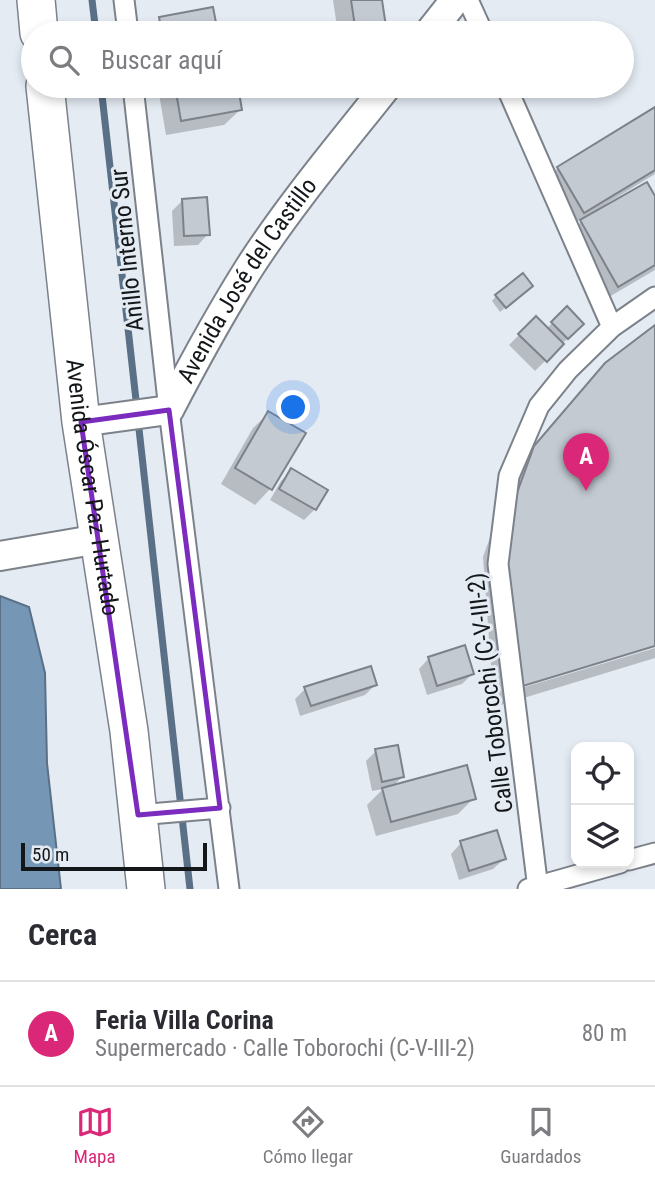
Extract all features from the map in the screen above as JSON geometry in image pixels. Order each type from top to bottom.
[{"type":"highway","points":[[36,0],[38,21]]},
{"type":"highway","name":"Avenida Óscar Paz Hurtado","points":[[46,98],[81,422],[129,731],[146,889]]},
{"type":"main road","points":[[438,21],[455,0]]},
{"type":"main road","name":"Avenida José del Castillo","points":[[81,422],[169,410],[204,342],[251,264],[378,98]]},
{"type":"main road","points":[[0,556],[99,539]]},
{"type":"street","points":[[124,0],[127,21]]},
{"type":"street","points":[[468,0],[478,21]]},
{"type":"street","name":"Anillo Interno Sur","points":[[134,98],[212,809],[229,889]]},
{"type":"street","points":[[511,98],[612,327]]},
{"type":"street","name":"Calle Toborochi (C-V-III-2)","points":[[535,888],[498,564],[509,476],[539,406],[568,370],[612,327],[655,297]]},
{"type":"street","points":[[138,815],[212,809]]},
{"type":"street","points":[[634,859],[655,853]]},
{"type":"street","points":[[535,888],[603,868]]},
{"type":"highlighted area","points":[[169,410],[220,808],[138,815],[81,422]]},
{"type":"water","points":[[0,596],[29,607],[45,673],[47,763],[61,889],[0,889]]},
{"type":"building","points":[[351,0],[382,0],[385,21],[354,21]]},
{"type":"building","points":[[213,7],[216,21],[160,21],[159,17]]},
{"type":"building","points":[[177,98],[240,98],[242,110],[181,121]]},
{"type":"building","points":[[655,107],[655,170],[584,213],[557,167]]},
{"type":"building","points":[[647,182],[655,196],[655,265],[618,287],[580,220]]},
{"type":"building","points":[[207,197],[210,235],[184,236],[182,199]]},
{"type":"building","points":[[523,273],[533,286],[506,308],[495,295]]},
{"type":"building","points":[[567,306],[584,324],[568,339],[551,322]]},
{"type":"building","points":[[536,316],[564,344],[547,362],[518,334]]},
{"type":"building","points":[[655,325],[655,646],[513,689],[501,537],[534,446],[605,363]]},
{"type":"building","points":[[268,411],[306,433],[272,490],[235,468]]},
{"type":"building","points":[[291,468],[328,490],[316,510],[279,489]]},
{"type":"building","points":[[465,645],[474,674],[437,686],[428,657]]},
{"type":"building","points":[[371,666],[377,685],[311,706],[304,687]]},
{"type":"building","points":[[398,745],[404,777],[382,782],[375,749]]},
{"type":"building","points":[[467,765],[476,799],[391,822],[382,788]]},
{"type":"building","points":[[497,830],[506,859],[469,871],[460,841]]},
{"type":"waterway","points":[[92,0],[95,21]]},
{"type":"waterway","points":[[102,98],[137,409]]},
{"type":"waterway","points":[[138,420],[190,889]]},
{"type":"place","name":"Feria Villa Corina","points":[[586,491]]}]
